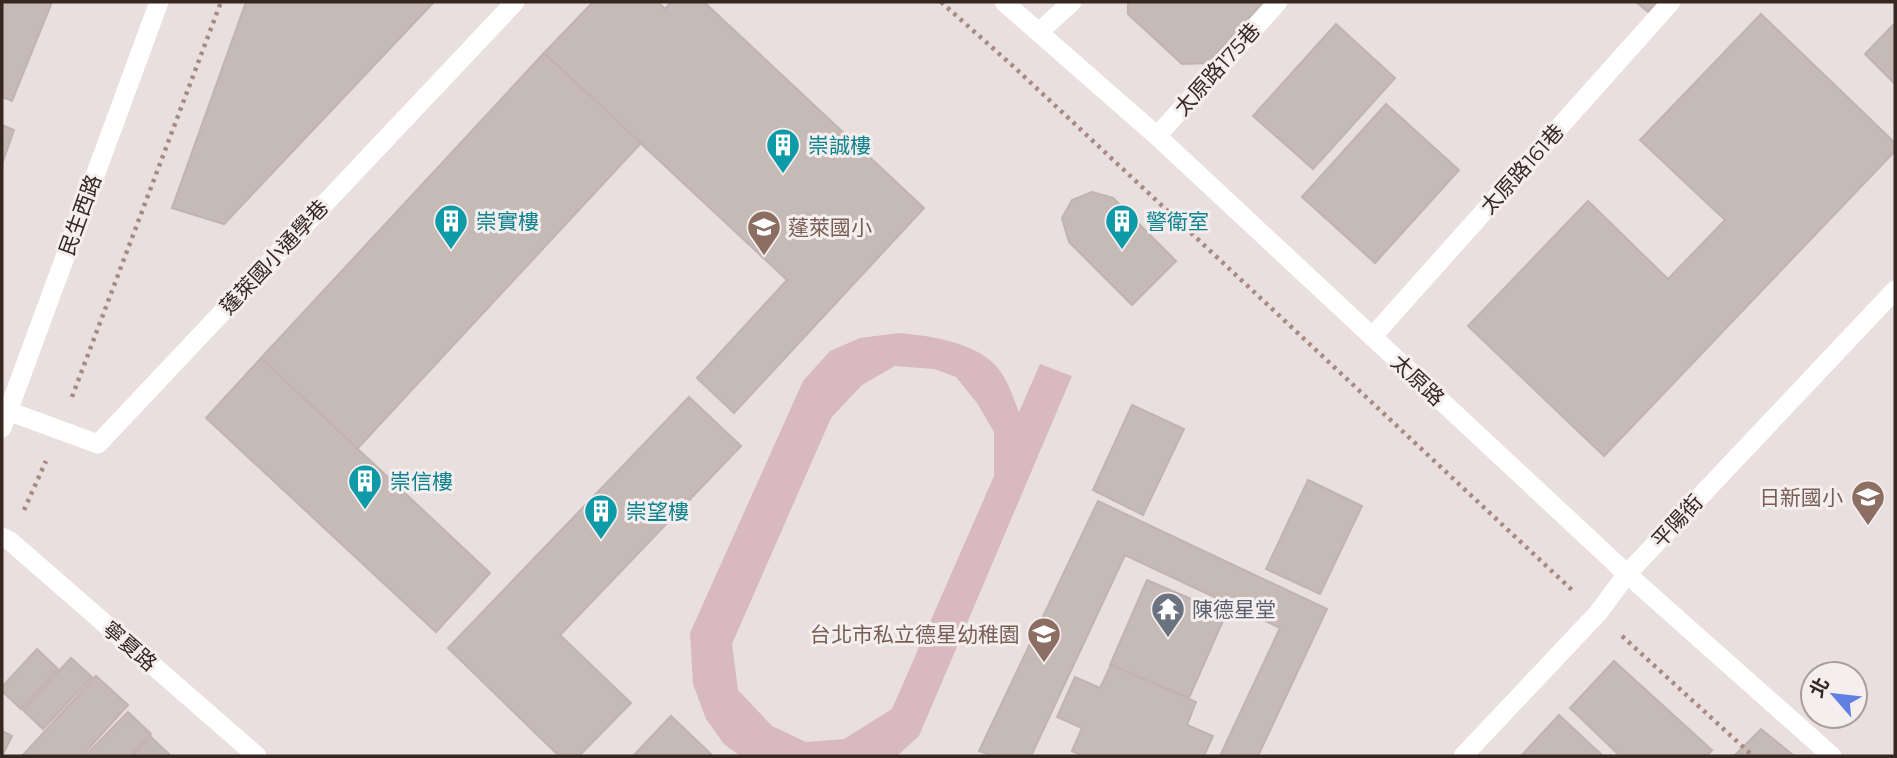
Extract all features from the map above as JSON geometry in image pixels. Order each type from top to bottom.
[{"type":"street","name":"民生西路","points":[[5,420],[159,2]]},
{"type":"street","name":"蓬萊國小通學巷","points":[[5,420],[60,430],[98,444],[515,2]]},
{"type":"street","name":"太原路","points":[[1004,2],[1157,135],[1627,574],[1832,756]]},
{"type":"street","points":[[1040,32],[1072,2]]},
{"type":"street","name":"太原路175巷","points":[[1157,135],[1278,2]]},
{"type":"street","name":"太原路161巷","points":[[1372,337],[1671,2]]},
{"type":"street","name":"平陽街","points":[[1463,756],[1598,613],[1627,574],[1895,289]]},
{"type":"street","name":"寧夏路","points":[[6,539],[257,756]]},
{"type":"path","points":[[6,539],[60,430],[221,2]]},
{"type":"path","points":[[941,2],[1753,756]]},
{"type":"shaded area","points":[[899,333],[936,338],[973,349],[1002,373],[1019,412],[1040,364],[1072,376],[919,736],[897,756],[740,756],[724,744],[706,719],[693,684],[690,633],[803,381],[830,351],[860,338]],"holes":[[[895,366],[934,369],[956,377],[977,403],[994,432],[994,476],[892,709],[844,739],[806,742],[772,726],[738,690],[732,644],[831,418],[862,385]]]},
{"type":"building","points":[[2,2],[52,2],[12,101],[2,97]]},
{"type":"building","points":[[246,2],[434,2],[224,224],[172,208]]},
{"type":"building","name":"崇誠樓","points":[[593,2],[658,2],[665,9],[671,2],[704,2],[924,208],[734,413],[697,378],[787,280],[544,53]]},
{"type":"building","points":[[1128,2],[1263,2],[1209,63],[1182,64],[1128,14]]},
{"type":"building","points":[[1636,2],[1658,2],[1648,12]]},
{"type":"building","points":[[1761,14],[1895,143],[1895,151],[1604,456],[1468,326],[1588,201],[1668,279],[1725,220],[1640,140]]},
{"type":"building","points":[[1895,23],[1895,84],[1865,54]]},
{"type":"building","points":[[1336,24],[1395,78],[1313,169],[1253,116]]},
{"type":"building","name":"崇實樓","points":[[544,53],[641,143],[357,449],[261,358]]},
{"type":"building","points":[[1386,104],[1459,170],[1375,263],[1302,197]]},
{"type":"building","points":[[2,125],[14,130],[2,164]]},
{"type":"building","name":"警衛室","points":[[1092,192],[1113,198],[1176,261],[1132,305],[1069,242],[1062,218],[1072,200]]},
{"type":"building","name":"崇信樓","points":[[261,358],[490,573],[436,632],[206,418]]},
{"type":"building","name":"崇望樓","points":[[689,397],[741,446],[560,635],[631,703],[579,756],[559,756],[448,648]]},
{"type":"building","points":[[1132,405],[1184,429],[1143,515],[1093,490]]},
{"type":"building","points":[[1308,480],[1362,506],[1320,594],[1266,569]]},
{"type":"building","points":[[1098,501],[1327,609],[1258,756],[1220,756],[1280,628],[1125,555],[1031,756],[993,756],[979,751]]},
{"type":"building","name":"陳德星堂","points":[[1147,580],[1226,614],[1189,698],[1110,665]]},
{"type":"building","points":[[37,649],[58,669],[21,709],[2,691],[2,687]]},
{"type":"building","points":[[71,658],[92,677],[43,729],[23,710]]},
{"type":"building","points":[[1614,661],[1712,750],[1707,756],[1620,756],[1570,708]]},
{"type":"building","points":[[1111,665],[1196,702],[1187,725],[1213,736],[1204,756],[1083,756],[1072,751],[1082,728],[1057,717],[1075,677],[1100,688]]},
{"type":"building","points":[[96,676],[128,705],[82,756],[22,756]]},
{"type":"building","points":[[128,712],[151,734],[130,756],[85,756]]},
{"type":"building","points":[[1559,715],[1603,756],[1521,756]]},
{"type":"building","points":[[671,716],[713,756],[633,756]]},
{"type":"building","points":[[1761,729],[1794,756],[1734,756]]},
{"type":"building","points":[[2,731],[12,736],[2,756]]},
{"type":"building","points":[[151,737],[171,756],[132,756]]},
{"type":"place","name":"崇誠樓","points":[[783,175]]},
{"type":"place","name":"崇實樓","points":[[451,251]]},
{"type":"place","name":"警衛室","points":[[1122,251]]},
{"type":"place","name":"蓬萊國小","points":[[764,257]]},
{"type":"place","name":"崇信樓","points":[[365,511]]},
{"type":"place","name":"日新國小","points":[[1868,527]]},
{"type":"place","name":"崇望樓","points":[[601,541]]},
{"type":"place","name":"陳德星堂","points":[[1168,639]]},
{"type":"place","name":"台北市私立德星幼稚園","points":[[1044,664]]}]
